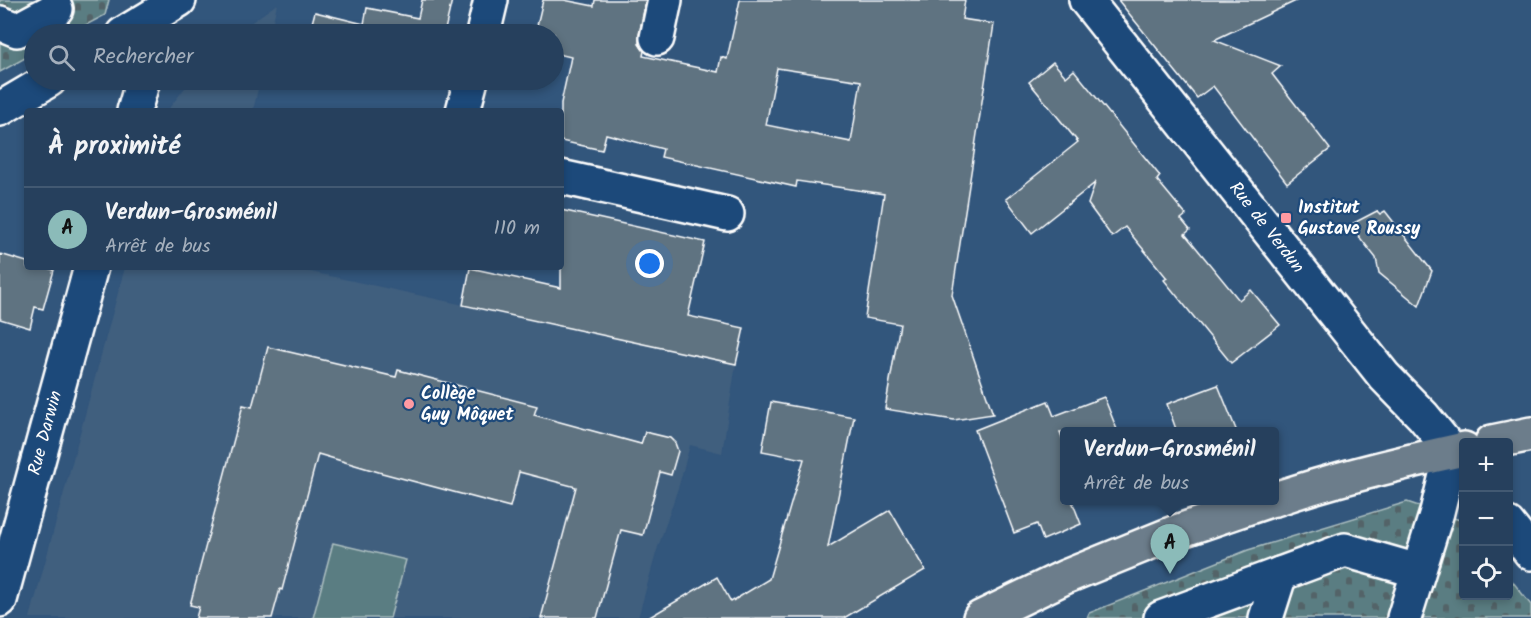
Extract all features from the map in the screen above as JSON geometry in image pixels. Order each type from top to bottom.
[{"type":"main road","points":[[1512,438],[1531,434]]},
{"type":"main road","points":[[1279,498],[1389,465],[1459,455]]},
{"type":"main road","points":[[980,618],[1065,576],[1176,532],[1258,505]]},
{"type":"street","points":[[146,24],[179,0]]},
{"type":"street","points":[[485,24],[491,0]]},
{"type":"street","points":[[657,38],[665,0]]},
{"type":"street","name":"Rue de Verdun","points":[[1086,0],[1384,376],[1459,454]]},
{"type":"street","points":[[28,24],[56,9]]},
{"type":"street","points":[[0,24],[17,30],[24,26]]},
{"type":"street","points":[[0,110],[33,90]]},
{"type":"street","points":[[135,108],[140,90]]},
{"type":"street","points":[[464,108],[468,90]]},
{"type":"street","points":[[564,178],[727,214]]},
{"type":"street","name":"Rue Darwin","points":[[0,600],[90,270]]},
{"type":"street","points":[[1404,618],[1437,512],[1459,457]]},
{"type":"street","points":[[1513,529],[1531,553]]},
{"type":"street","points":[[1161,618],[1346,550],[1418,571]]},
{"type":"street","points":[[1266,618],[1280,574]]},
{"type":"shaded area","points":[[277,4],[272,24],[249,24]]},
{"type":"shaded area","points":[[183,90],[258,90],[254,108],[169,108]]},
{"type":"shaded area","name":"Collège Guy Môquet","points":[[124,270],[302,270],[736,364],[722,453],[690,445],[638,618],[30,618]]},
{"type":"green space","points":[[0,0],[109,0],[105,15],[88,24],[24,24],[24,59],[0,72]]},
{"type":"green space","points":[[1407,502],[1459,520],[1459,600],[1513,600],[1513,582],[1531,605],[1531,618],[1087,618],[1089,613],[1248,550]]},
{"type":"green space","points":[[333,543],[406,560],[390,618],[313,618]]},
{"type":"building","points":[[422,0],[452,0],[446,24],[364,24],[367,8],[418,18]]},
{"type":"building","points":[[543,0],[564,0],[594,6],[595,0],[646,0],[639,35],[639,44],[644,51],[643,56],[718,72],[721,57],[727,59],[740,0],[965,0],[962,19],[994,24],[952,295],[993,414],[954,420],[885,409],[900,324],[865,318],[884,194],[797,181],[796,187],[661,157],[663,149],[606,134],[602,150],[564,142],[564,108],[561,108],[561,103],[571,57],[564,55],[564,24],[537,24]],"holes":[[[777,68],[861,81],[851,142],[766,125]]]},
{"type":"building","points":[[1118,0],[1298,0],[1214,40],[1281,66],[1272,74],[1330,149],[1287,183],[1213,86],[1197,98]]},
{"type":"building","points":[[315,12],[364,24],[312,24]]},
{"type":"building","points":[[1053,62],[1066,77],[1074,70],[1160,176],[1157,180],[1186,215],[1181,219],[1190,230],[1185,234],[1239,300],[1251,290],[1280,325],[1231,363],[1164,280],[1167,278],[1125,227],[1112,237],[1088,204],[1095,183],[1032,233],[1006,199],[1078,142],[1029,82]]},
{"type":"building","points":[[564,211],[705,242],[688,316],[744,328],[736,364],[463,305],[470,270],[479,270],[561,288],[561,270],[564,270]]},
{"type":"building","points":[[1377,211],[1380,214],[1385,211],[1432,271],[1419,306],[1379,273],[1376,258],[1350,225]]},
{"type":"building","points":[[0,254],[24,261],[24,270],[54,270],[43,309],[35,307],[30,328],[0,319]]},
{"type":"building","points":[[268,347],[396,377],[398,370],[537,406],[534,415],[641,444],[645,432],[670,438],[678,451],[671,475],[660,472],[643,535],[621,530],[597,618],[541,618],[576,487],[519,472],[510,507],[318,454],[282,590],[280,589],[272,618],[196,618],[199,607],[190,605],[243,405],[252,407]]},
{"type":"building","points":[[1218,385],[1235,427],[1175,427],[1167,404]]},
{"type":"building","points":[[1104,397],[1116,427],[1060,427],[1060,505],[1074,505],[1081,524],[1043,540],[1037,524],[1014,533],[975,430],[1048,401],[1054,416]]},
{"type":"building","points":[[771,402],[854,417],[828,547],[890,510],[925,570],[844,618],[648,618],[717,577],[731,602],[769,579],[804,459],[762,451]]},
{"type":"place","name":"Institut Gustave Roussy","points":[[1286,218]]},
{"type":"place","name":"Collège Guy Môquet","points":[[409,404]]},
{"type":"place","name":"Verdun–Grosménil","points":[[1170,574]]}]
